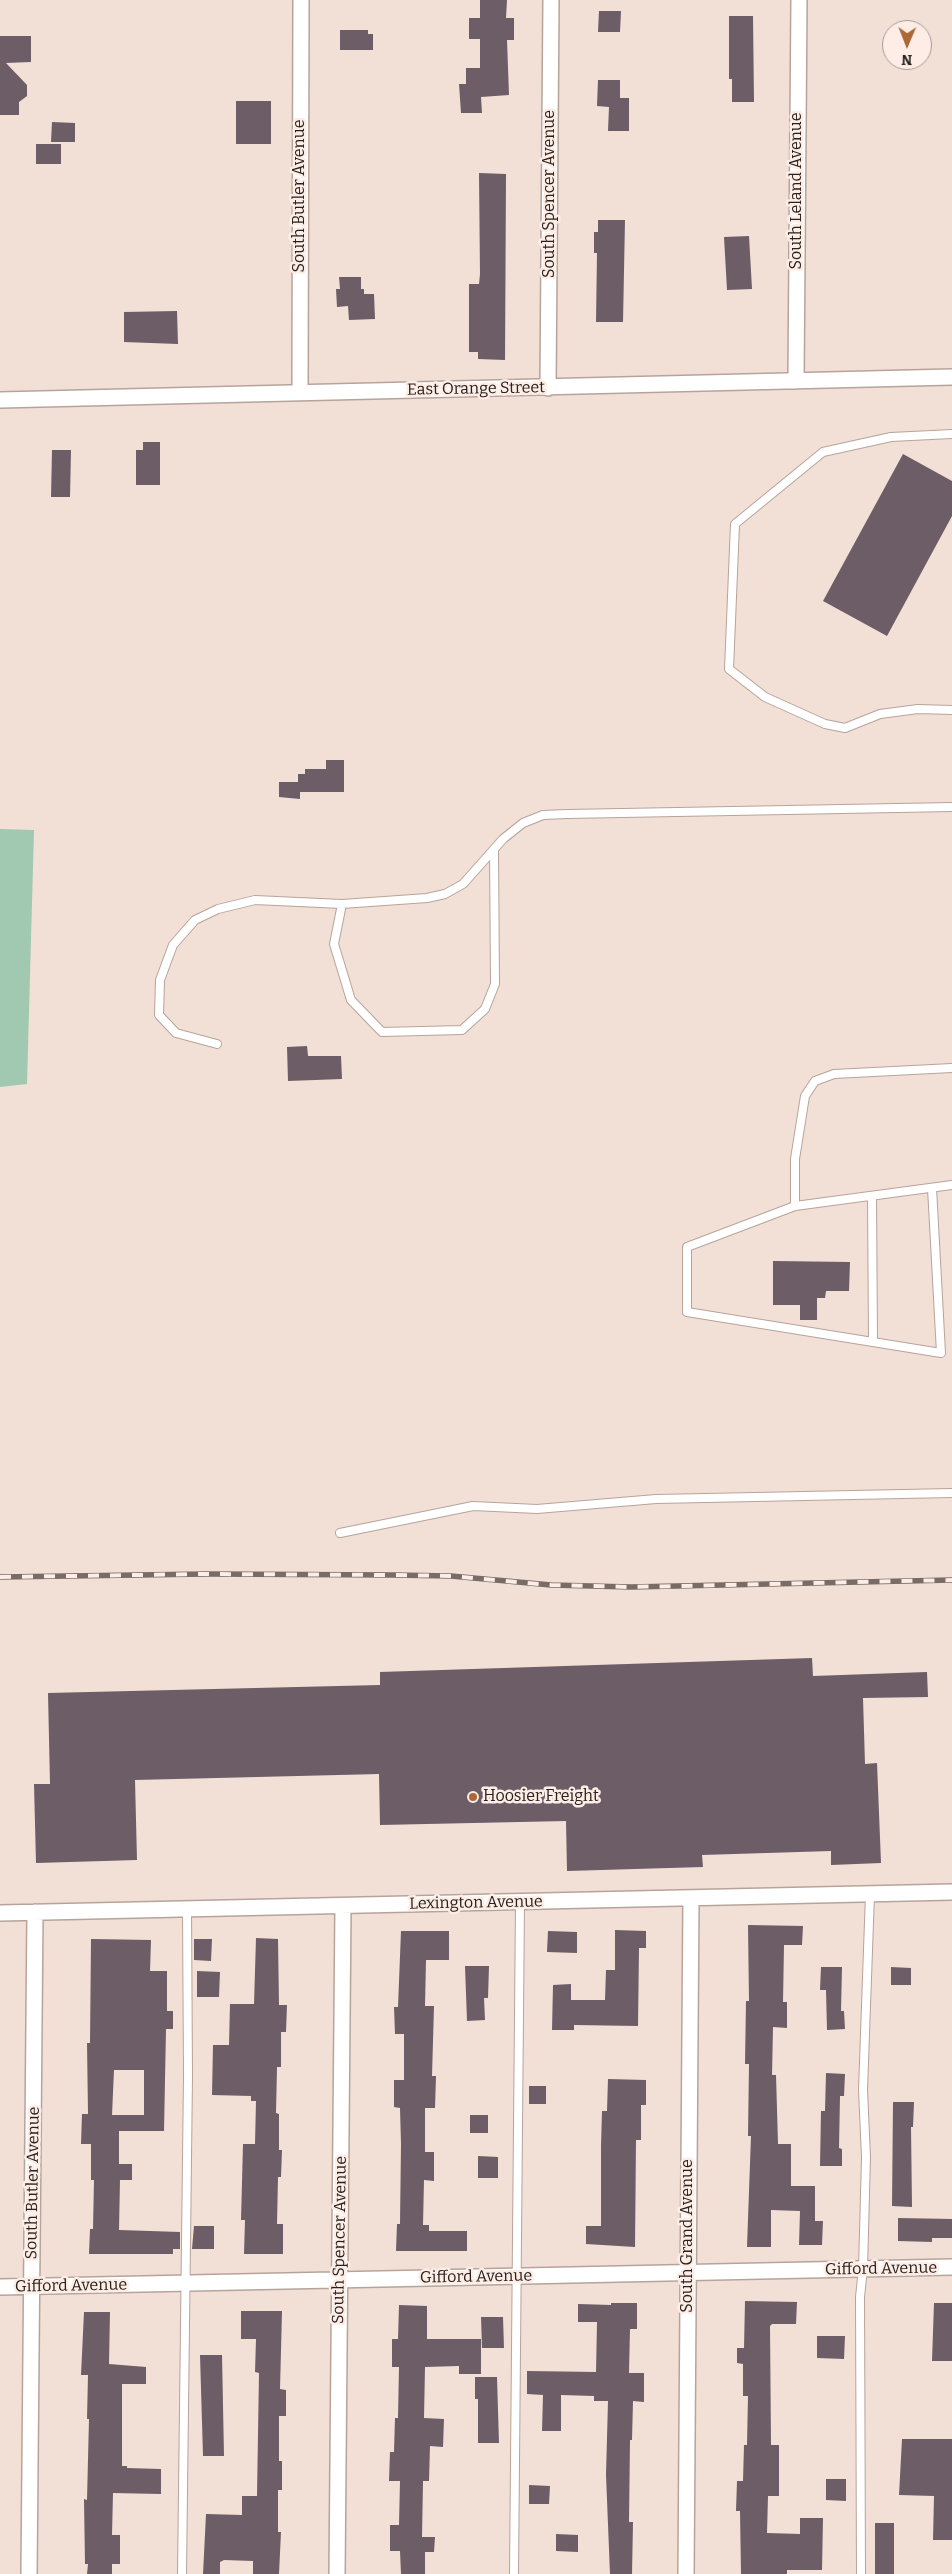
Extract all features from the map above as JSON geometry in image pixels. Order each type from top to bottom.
[{"type":"street","name":"South Butler Avenue","points":[[300,0],[300,392]]},
{"type":"street","name":"South Spencer Avenue","points":[[548,388],[551,0]]},
{"type":"street","name":"South Leland Avenue","points":[[796,381],[799,0]]},
{"type":"street","name":"East Orange Street","points":[[0,400],[952,377]]},
{"type":"street","name":"Lexington Avenue","points":[[0,1913],[952,1892]]},
{"type":"street","name":"South Grand Avenue","points":[[686,2574],[691,1898]]},
{"type":"street","name":"South Spencer Avenue","points":[[337,2574],[343,1906]]},
{"type":"street","name":"South Butler Avenue","points":[[29,2574],[35,1912]]},
{"type":"street","name":"Gifford Avenue","points":[[0,2287],[952,2267]]},
{"type":"lane","points":[[952,434],[891,437],[823,452],[735,524],[729,669],[765,697],[825,724],[846,728],[880,714],[918,709],[952,710]]},
{"type":"lane","points":[[217,1044],[176,1033],[159,1015],[160,980],[173,945],[194,920],[218,909],[255,900],[342,904],[427,898],[445,894],[463,884],[494,850],[523,823],[543,816],[952,807]]},
{"type":"lane","points":[[342,904],[334,944],[351,1000],[382,1032],[462,1030],[485,1009],[495,984],[494,850]]},
{"type":"lane","points":[[795,1206],[796,1159],[805,1096],[815,1081],[834,1074],[952,1068]]},
{"type":"lane","points":[[932,1188],[941,1353],[687,1312],[687,1248],[795,1206],[952,1185]]},
{"type":"lane","points":[[872,1196],[873,1342]]},
{"type":"lane","points":[[340,1533],[473,1506],[537,1508],[656,1499],[952,1493]]},
{"type":"lane","points":[[861,2574],[860,2297],[863,2269],[866,2157],[863,2090],[870,1894]]},
{"type":"lane","points":[[514,2574],[520,1902]]},
{"type":"lane","points":[[182,2574],[184,2283],[188,2076],[187,1909]]},
{"type":"green space","points":[[0,829],[34,830],[27,1084],[0,1087]]},
{"type":"building","points":[[480,0],[507,0],[506,18],[514,18],[514,40],[507,40],[509,95],[481,97],[482,113],[461,113],[459,84],[466,84],[466,68],[480,68],[480,39],[469,39],[469,18],[480,18]]},
{"type":"building","points":[[599,11],[621,11],[620,32],[598,32]]},
{"type":"building","points":[[729,16],[753,16],[754,102],[732,102],[732,79],[729,79]]},
{"type":"building","points":[[340,30],[368,30],[368,34],[373,34],[373,50],[340,50]]},
{"type":"building","points":[[0,36],[31,36],[31,62],[6,63],[27,85],[27,96],[19,102],[19,115],[0,115]]},
{"type":"building","points":[[598,80],[620,80],[620,98],[629,98],[629,131],[608,131],[609,107],[597,106]]},
{"type":"building","points":[[236,101],[271,101],[271,144],[236,144]]},
{"type":"building","points":[[52,122],[75,123],[75,142],[51,142]]},
{"type":"building","points":[[36,144],[61,144],[61,164],[36,164]]},
{"type":"building","points":[[479,173],[506,174],[505,360],[478,359],[478,352],[469,352],[469,284],[479,284],[480,274]]},
{"type":"building","points":[[598,220],[625,220],[623,322],[596,322],[597,253],[594,253],[594,232],[598,232]]},
{"type":"building","points":[[749,236],[752,289],[727,290],[724,237]]},
{"type":"building","points":[[339,277],[361,277],[361,289],[364,289],[364,294],[374,294],[375,319],[349,320],[348,306],[337,307],[336,289],[340,289]]},
{"type":"building","points":[[177,311],[178,344],[124,342],[124,312]]},
{"type":"building","points":[[143,442],[160,442],[160,485],[136,485],[136,450],[143,450]]},
{"type":"building","points":[[52,450],[71,450],[70,497],[51,497]]},
{"type":"building","points":[[903,454],[952,481],[952,516],[887,636],[823,601]]},
{"type":"building","points":[[326,760],[344,760],[344,792],[300,792],[300,799],[279,797],[279,782],[298,782],[298,774],[305,774],[305,769],[326,769]]},
{"type":"building","points":[[307,1046],[308,1056],[341,1056],[342,1079],[288,1081],[287,1047]]},
{"type":"building","points":[[773,1261],[850,1262],[849,1291],[826,1291],[825,1298],[817,1298],[817,1320],[800,1320],[800,1305],[773,1305]]},
{"type":"building","points":[[812,1658],[813,1676],[927,1672],[928,1697],[863,1698],[865,1764],[877,1763],[881,1863],[831,1865],[831,1851],[702,1855],[703,1867],[567,1871],[566,1821],[380,1825],[379,1774],[135,1780],[137,1860],[36,1863],[34,1784],[50,1784],[48,1693],[380,1685],[380,1672]]},
{"type":"building","points":[[748,1925],[803,1926],[802,1945],[784,1945],[783,2002],[787,2002],[787,2028],[773,2027],[772,2075],[776,2075],[778,2144],[791,2144],[791,2186],[815,2186],[815,2221],[823,2221],[822,2245],[799,2245],[800,2211],[771,2210],[771,2247],[747,2247],[751,2136],[748,2136],[749,2064],[745,2064],[746,2001],[749,2001]]},
{"type":"building","points":[[615,1930],[646,1931],[646,1948],[639,1948],[638,2026],[574,2025],[574,2030],[552,2030],[553,1985],[571,1984],[571,2000],[605,2000],[606,1970],[615,1970]]},
{"type":"building","points":[[401,1931],[449,1931],[449,1960],[426,1960],[425,2006],[434,2006],[432,2076],[436,2076],[435,2108],[425,2108],[425,2152],[434,2152],[434,2181],[424,2180],[423,2225],[429,2225],[429,2231],[467,2231],[467,2251],[396,2251],[397,2224],[400,2224],[401,2144],[400,2108],[394,2107],[394,2080],[404,2080],[404,2034],[395,2034],[394,2007],[398,2007]]},
{"type":"building","points":[[548,1931],[577,1932],[577,1953],[547,1952]]},
{"type":"building","points":[[256,1938],[278,1939],[279,2005],[287,2005],[286,2032],[281,2032],[281,2067],[277,2067],[276,2113],[279,2114],[279,2150],[282,2150],[281,2177],[278,2177],[277,2224],[283,2224],[283,2254],[244,2254],[245,2220],[241,2220],[243,2144],[255,2144],[256,2101],[251,2101],[251,2096],[212,2095],[213,2045],[229,2045],[230,2004],[254,2004]]},
{"type":"building","points":[[91,1939],[151,1940],[150,1971],[167,1971],[167,2011],[173,2011],[173,2029],[166,2029],[164,2131],[119,2131],[119,2164],[132,2164],[132,2180],[120,2180],[119,2230],[180,2232],[180,2249],[173,2249],[173,2254],[89,2254],[90,2229],[93,2229],[94,2180],[91,2180],[91,2144],[81,2144],[82,2114],[88,2114],[87,2043],[90,2043]],"holes":[[[114,2070],[144,2070],[144,2115],[112,2115]]]},
{"type":"building","points":[[194,1939],[212,1939],[211,1961],[194,1960]]},
{"type":"building","points":[[465,1966],[489,1966],[488,1998],[484,1998],[485,2020],[467,2021]]},
{"type":"building","points":[[821,1967],[842,1967],[841,2011],[844,2011],[845,2029],[827,2030],[826,1990],[820,1990]]},
{"type":"building","points":[[891,1967],[911,1968],[911,1985],[891,1985]]},
{"type":"building","points":[[197,1971],[220,1972],[219,1997],[197,1997]]},
{"type":"building","points":[[826,2073],[845,2074],[844,2096],[840,2096],[839,2148],[842,2149],[842,2166],[820,2166],[821,2111],[825,2111]]},
{"type":"building","points":[[608,2079],[646,2080],[646,2105],[641,2105],[641,2140],[636,2140],[635,2247],[586,2244],[586,2226],[601,2226],[602,2111],[607,2111]]},
{"type":"building","points":[[529,2086],[546,2086],[546,2104],[529,2104]]},
{"type":"building","points":[[893,2102],[914,2102],[913,2127],[911,2127],[912,2207],[892,2206]]},
{"type":"building","points":[[470,2115],[488,2115],[488,2133],[470,2133]]},
{"type":"building","points":[[478,2156],[498,2157],[498,2178],[478,2178]]},
{"type":"building","points":[[898,2218],[952,2219],[952,2238],[932,2238],[932,2242],[898,2241]]},
{"type":"building","points":[[194,2226],[214,2226],[214,2249],[192,2249]]},
{"type":"building","points":[[745,2301],[797,2302],[796,2324],[772,2324],[770,2326],[771,2445],[779,2445],[779,2496],[768,2496],[767,2533],[800,2534],[800,2518],[823,2518],[822,2570],[787,2570],[787,2574],[741,2574],[740,2511],[736,2511],[737,2481],[743,2481],[744,2445],[747,2445],[748,2396],[743,2396],[743,2364],[737,2363],[737,2348],[744,2348]]},
{"type":"building","points":[[611,2303],[637,2303],[637,2329],[630,2329],[629,2373],[644,2373],[644,2402],[633,2401],[632,2440],[630,2440],[629,2522],[633,2522],[632,2574],[610,2574],[606,2475],[608,2401],[594,2401],[594,2396],[561,2395],[561,2431],[542,2431],[543,2395],[527,2394],[527,2371],[596,2372],[597,2322],[578,2322],[578,2304],[611,2305]]},
{"type":"building","points":[[934,2303],[952,2303],[952,2361],[932,2361]]},
{"type":"building","points":[[399,2305],[427,2306],[427,2339],[481,2339],[481,2374],[459,2374],[459,2366],[425,2367],[424,2418],[444,2419],[443,2447],[430,2446],[429,2481],[423,2481],[422,2537],[435,2537],[434,2552],[425,2552],[425,2574],[401,2574],[400,2551],[390,2551],[390,2525],[399,2525],[400,2481],[389,2481],[390,2452],[394,2452],[395,2418],[398,2418],[399,2367],[392,2367],[392,2339],[398,2339]]},
{"type":"building","points":[[241,2311],[282,2311],[280,2389],[286,2390],[286,2416],[279,2416],[279,2461],[282,2461],[282,2490],[278,2490],[278,2532],[281,2532],[279,2574],[253,2574],[253,2561],[224,2560],[220,2562],[220,2574],[203,2574],[206,2514],[242,2515],[242,2496],[257,2496],[259,2373],[255,2372],[256,2339],[241,2339]]},
{"type":"building","points":[[84,2312],[110,2312],[109,2364],[146,2367],[146,2384],[122,2384],[122,2466],[127,2466],[127,2468],[161,2469],[161,2494],[113,2493],[112,2535],[120,2535],[120,2564],[112,2564],[112,2574],[87,2574],[88,2564],[85,2564],[84,2499],[87,2500],[89,2419],[87,2419],[88,2375],[81,2375]]},
{"type":"building","points":[[481,2317],[503,2317],[504,2348],[482,2348]]},
{"type":"building","points":[[817,2336],[845,2336],[844,2359],[817,2358]]},
{"type":"building","points":[[200,2355],[222,2355],[224,2456],[203,2456]]},
{"type":"building","points":[[475,2377],[497,2377],[499,2443],[478,2443],[478,2399],[475,2399]]},
{"type":"building","points":[[902,2439],[952,2439],[952,2540],[933,2540],[934,2496],[899,2495]]},
{"type":"building","points":[[826,2479],[846,2479],[846,2501],[826,2500]]},
{"type":"building","points":[[529,2485],[550,2486],[549,2504],[529,2504]]},
{"type":"building","points":[[875,2523],[894,2523],[894,2574],[875,2574]]},
{"type":"building","points":[[556,2534],[578,2535],[578,2552],[556,2551]]},
{"type":"railway","points":[[0,1577],[206,1574],[393,1575],[451,1576],[551,1585],[631,1587],[952,1580]]},
{"type":"place","name":"Hoosier Freight","points":[[473,1797]]}]
